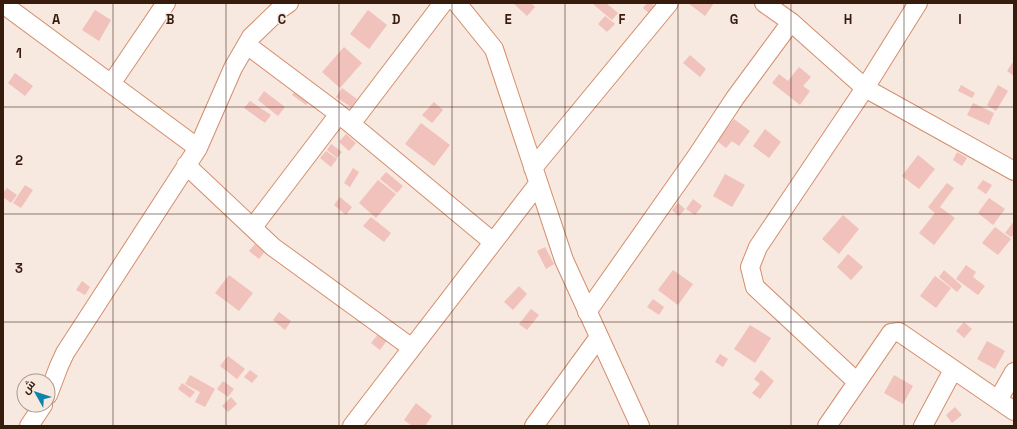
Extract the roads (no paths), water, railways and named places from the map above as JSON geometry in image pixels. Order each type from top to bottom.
[{"type":"street","points":[[110,84],[166,3]]},
{"type":"street","points":[[56,373],[66,353],[198,148],[233,68],[251,37],[289,3]]},
{"type":"street","points":[[253,228],[443,3]]},
{"type":"street","points":[[457,3],[472,19],[494,49],[564,260],[640,426]]},
{"type":"street","points":[[352,426],[493,242],[536,176],[669,3]]},
{"type":"street","points":[[764,3],[791,22],[865,88],[1014,172]]},
{"type":"street","points":[[857,382],[755,287],[750,267],[758,247],[865,88],[918,3]]},
{"type":"street","points":[[3,4],[198,148]]},
{"type":"street","points":[[588,312],[696,157],[735,98],[791,22]]},
{"type":"street","points":[[247,45],[345,119],[493,242]]},
{"type":"street","points":[[186,166],[273,247],[412,348]]},
{"type":"street","points":[[827,426],[891,333],[894,332],[899,332],[1014,411]]},
{"type":"street","points":[[534,426],[599,337]]},
{"type":"street","points":[[923,426],[953,370]]},
{"type":"street","points":[[998,400],[1014,372]]},
{"type":"street","points":[[29,426],[37,413]]},
{"type":"street","points":[[43,426],[44,413]]}]
